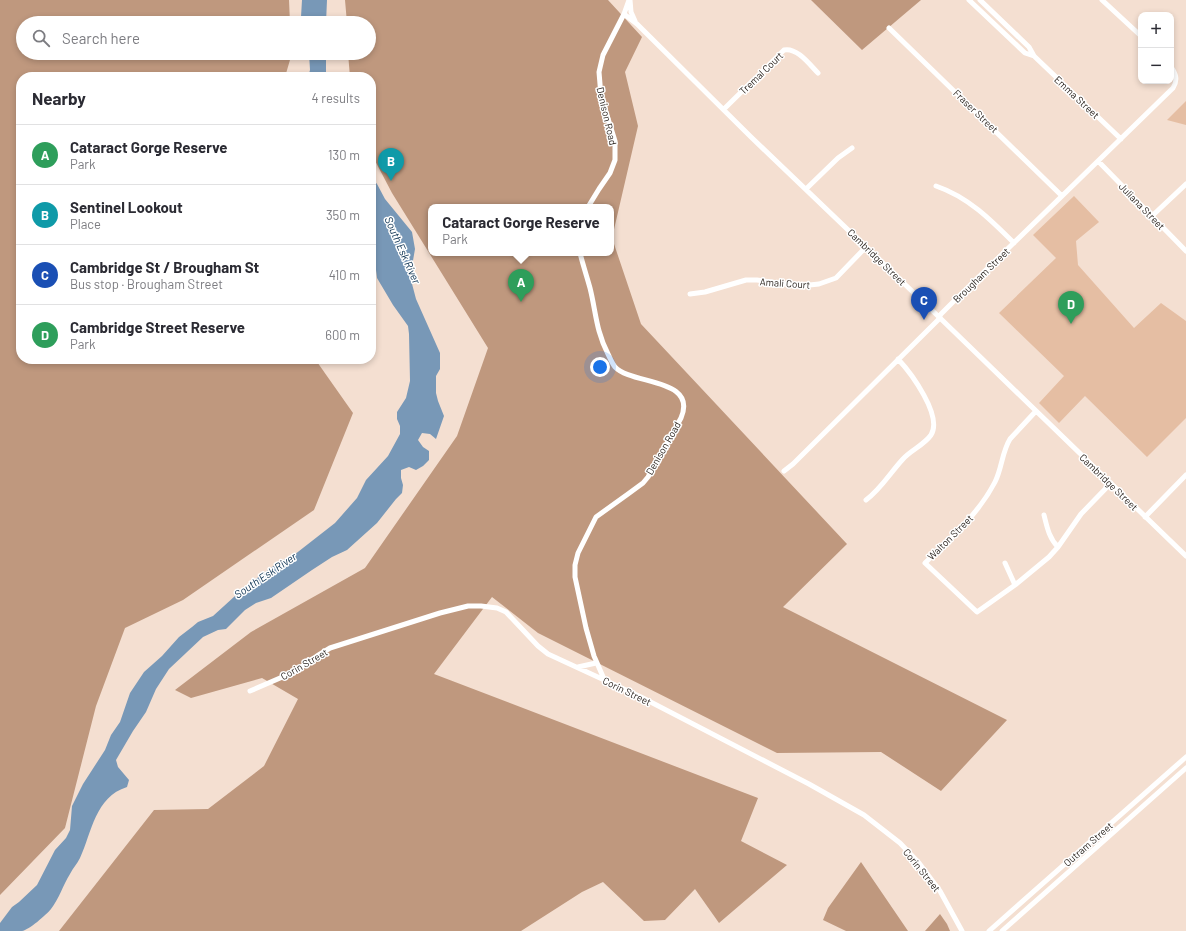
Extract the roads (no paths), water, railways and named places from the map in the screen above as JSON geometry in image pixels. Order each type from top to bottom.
[{"type":"street","name":"Denison Road","points":[[590,204],[610,173],[615,160],[615,141],[601,96],[599,72],[603,55],[624,14],[629,0]]},
{"type":"street","name":"Cambridge Street","points":[[629,0],[631,12],[637,24]]},
{"type":"street","name":"Emma Street","points":[[969,0],[1025,53],[1034,56]]},
{"type":"street","name":"Emma Street","points":[[980,0],[1029,47],[1034,56],[1121,139]]},
{"type":"street","points":[[1102,0],[1138,33]]},
{"type":"street","name":"Cambridge Street","points":[[624,14],[637,24],[664,52],[1186,556]]},
{"type":"street","name":"Fraser Street","points":[[889,28],[1062,196]]},
{"type":"street","name":"Tremal Court","points":[[724,109],[784,50],[788,49],[794,51],[818,73]]},
{"type":"street","name":"Brougham Street","points":[[784,471],[793,464],[898,359],[939,317],[942,312],[1173,88],[1176,83],[1174,73]]},
{"type":"street","points":[[806,189],[838,158],[852,148]]},
{"type":"street","name":"Juliana Street","points":[[1098,161],[1186,251]]},
{"type":"street","points":[[1152,216],[1186,184]]},
{"type":"street","points":[[936,186],[951,191],[980,210],[1014,243]]},
{"type":"street","name":"Amali Court","points":[[690,294],[705,292],[752,280],[800,286],[819,284],[836,278],[866,247]]},
{"type":"street","name":"Denison Road","points":[[581,256],[590,288],[594,314],[600,337],[612,363],[618,370],[677,392],[681,396],[683,405],[681,418],[648,477],[643,483],[596,517],[578,553],[575,565],[575,577],[586,628],[596,663],[604,679]]},
{"type":"street","points":[[866,500],[881,488],[905,456],[929,437],[934,429],[933,416],[919,387],[908,369],[898,359]]},
{"type":"street","name":"Walton Street","points":[[1015,584],[977,612],[925,563],[963,527],[982,503],[1000,471],[1010,439],[1036,411]]},
{"type":"street","points":[[1145,517],[1186,475]]},
{"type":"street","points":[[1005,563],[1015,584],[1042,564],[1058,546],[1082,514],[1111,483]]},
{"type":"street","points":[[1044,515],[1049,533],[1053,541],[1058,546]]},
{"type":"street","name":"Corin Street","points":[[250,691],[294,672],[330,648],[440,613],[468,606],[497,608],[506,612],[538,646],[548,654],[604,679],[809,784],[864,815],[900,843],[919,863],[940,891],[962,931]]},
{"type":"street","points":[[577,667],[596,663]]},
{"type":"street","name":"Outram Street","points":[[989,931],[1186,758]]},
{"type":"street","name":"Outram Street","points":[[1002,931],[1186,768]]},
{"type":"water","points":[[302,0],[327,0],[326,16],[301,16]]},
{"type":"water","points":[[309,60],[326,60],[326,72],[309,72]]},
{"type":"water","name":"South Esk River","points":[[376,183],[385,199],[412,232],[415,249],[411,280],[416,299],[440,353],[440,369],[436,376],[436,393],[444,416],[436,439],[430,434],[422,433],[418,440],[423,447],[429,451],[429,460],[416,470],[409,467],[401,470],[403,485],[402,493],[377,523],[347,550],[332,557],[271,598],[256,603],[245,610],[226,629],[218,630],[203,637],[169,669],[156,689],[146,712],[116,760],[118,767],[129,780],[127,787],[116,792],[101,807],[80,858],[54,905],[49,912],[25,930],[0,931],[0,923],[12,907],[37,885],[55,850],[66,838],[70,830],[72,806],[83,784],[105,750],[111,735],[120,722],[130,693],[144,672],[162,656],[179,637],[198,622],[213,616],[246,586],[279,562],[294,555],[335,523],[357,498],[366,480],[388,456],[400,434],[397,412],[406,398],[410,381],[409,334],[408,326],[393,305],[377,278]]},
{"type":"place","name":"Sentinel Lookout","points":[[391,181]]},
{"type":"place","name":"Cataract Gorge Reserve","points":[[521,302]]},
{"type":"place","name":"Cambridge St / Brougham St","points":[[924,320]]},
{"type":"place","name":"Cambridge Street Reserve","points":[[1071,324]]}]
